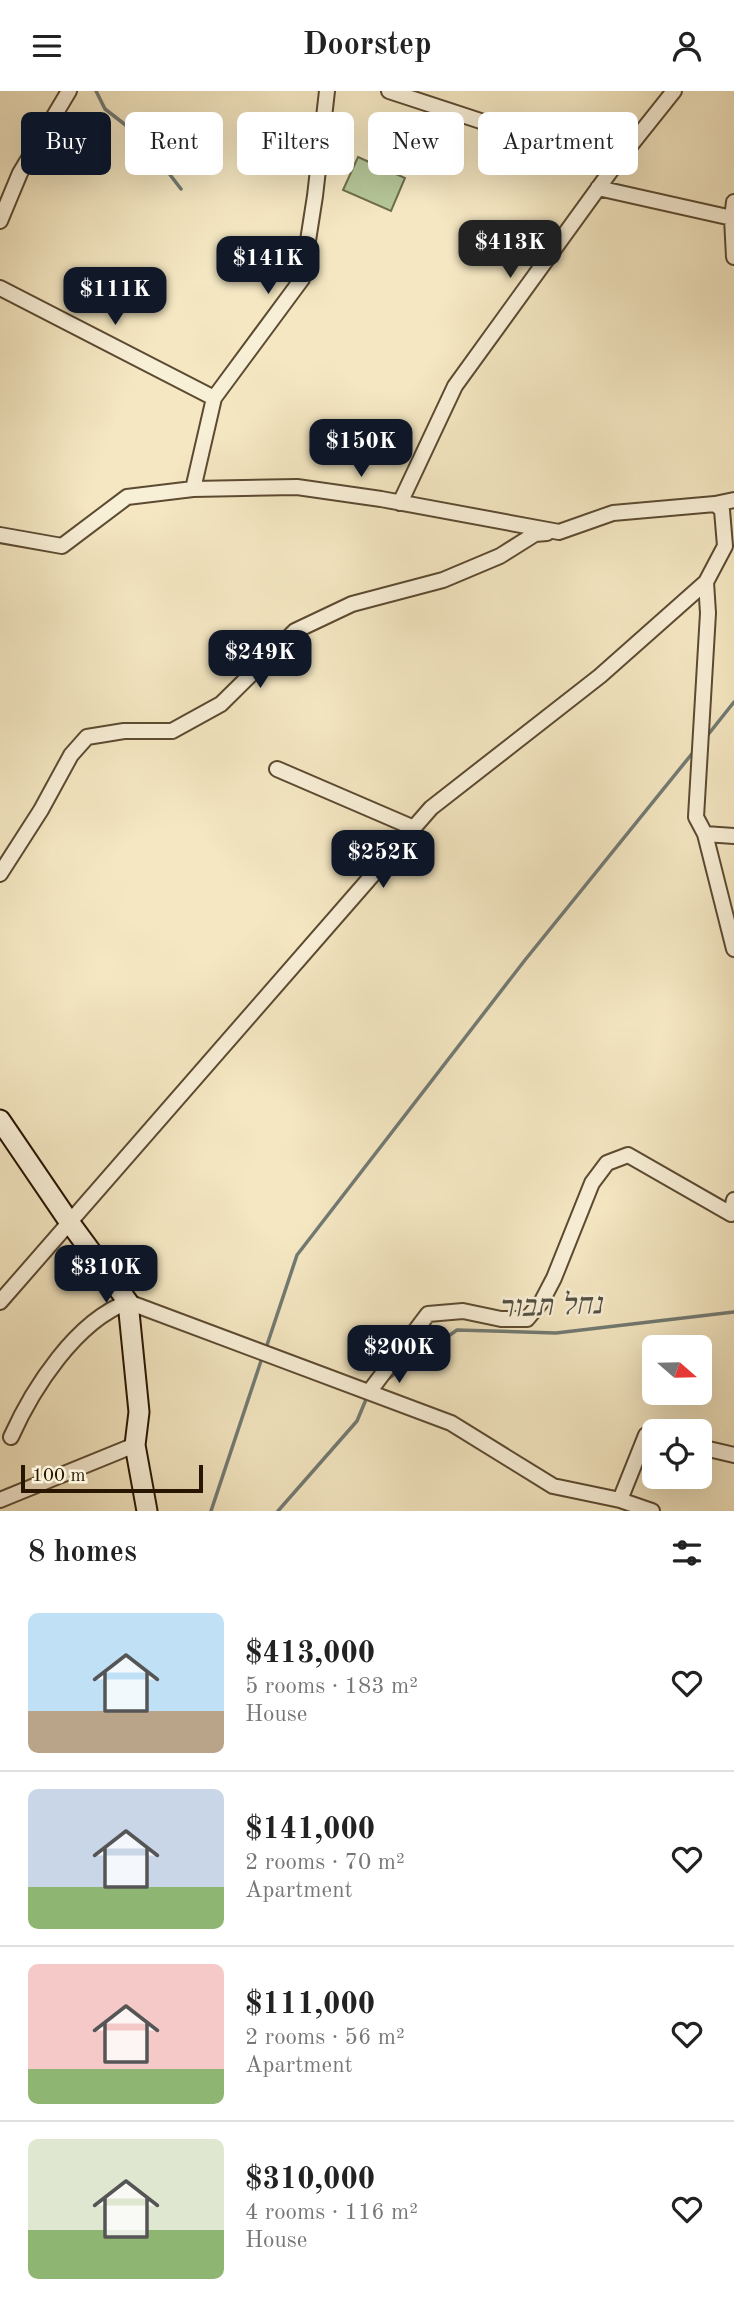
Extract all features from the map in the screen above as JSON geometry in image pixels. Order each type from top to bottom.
[{"type":"street","points":[[0,221],[20,173],[69,91]]},
{"type":"street","points":[[193,489],[214,398],[302,279],[327,91]]},
{"type":"street","points":[[389,91],[478,120]]},
{"type":"street","points":[[638,136],[674,91]]},
{"type":"street","points":[[401,503],[455,386],[608,175]]},
{"type":"street","points":[[598,188],[732,218]]},
{"type":"street","points":[[734,202],[734,257]]},
{"type":"street","points":[[0,288],[214,398]]},
{"type":"street","points":[[0,535],[62,545],[127,497],[193,489],[297,487],[559,532]]},
{"type":"street","points":[[0,874],[41,810],[71,755],[87,737],[124,731],[172,731],[221,704],[295,631],[352,604],[443,580],[500,556],[536,534],[559,532],[613,513],[734,500]]},
{"type":"street","points":[[0,1302],[431,808],[600,677],[706,582],[725,546],[722,510],[715,504]]},
{"type":"street","points":[[706,582],[708,613],[696,817],[705,834],[734,949]]},
{"type":"street","points":[[277,769],[414,828]]},
{"type":"street","points":[[705,834],[734,836]]},
{"type":"street","points":[[0,1120],[128,1302],[139,1412],[135,1445],[147,1511]]},
{"type":"street","points":[[369,1392],[428,1314],[463,1311],[501,1319],[527,1319],[542,1301],[554,1278],[592,1182],[607,1163],[628,1154],[731,1214],[734,1201]]},
{"type":"street","points":[[11,1437],[20,1417],[67,1346],[112,1308],[128,1302],[451,1423],[553,1486],[620,1500],[652,1511]]},
{"type":"street","points":[[0,1500],[135,1445]]},
{"type":"street","points":[[620,1500],[642,1445]]},
{"type":"street","points":[[712,1450],[734,1455]]},
{"type":"green space","points":[[358,157],[368,161],[368,175],[398,175],[405,178],[391,211],[343,190],[350,175],[354,175]]},
{"type":"waterway","points":[[96,91],[105,109],[141,137],[181,189]]},
{"type":"waterway","points":[[707,736],[734,702]]},
{"type":"waterway","points":[[266,1348],[297,1255],[525,960],[695,750]]},
{"type":"waterway","name":"נחל תבור","points":[[386,1380],[457,1330],[556,1333],[734,1312]]},
{"type":"waterway","points":[[211,1511],[263,1355]]},
{"type":"waterway","name":"נחל תבור","points":[[278,1511],[357,1421],[367,1397]]}]
